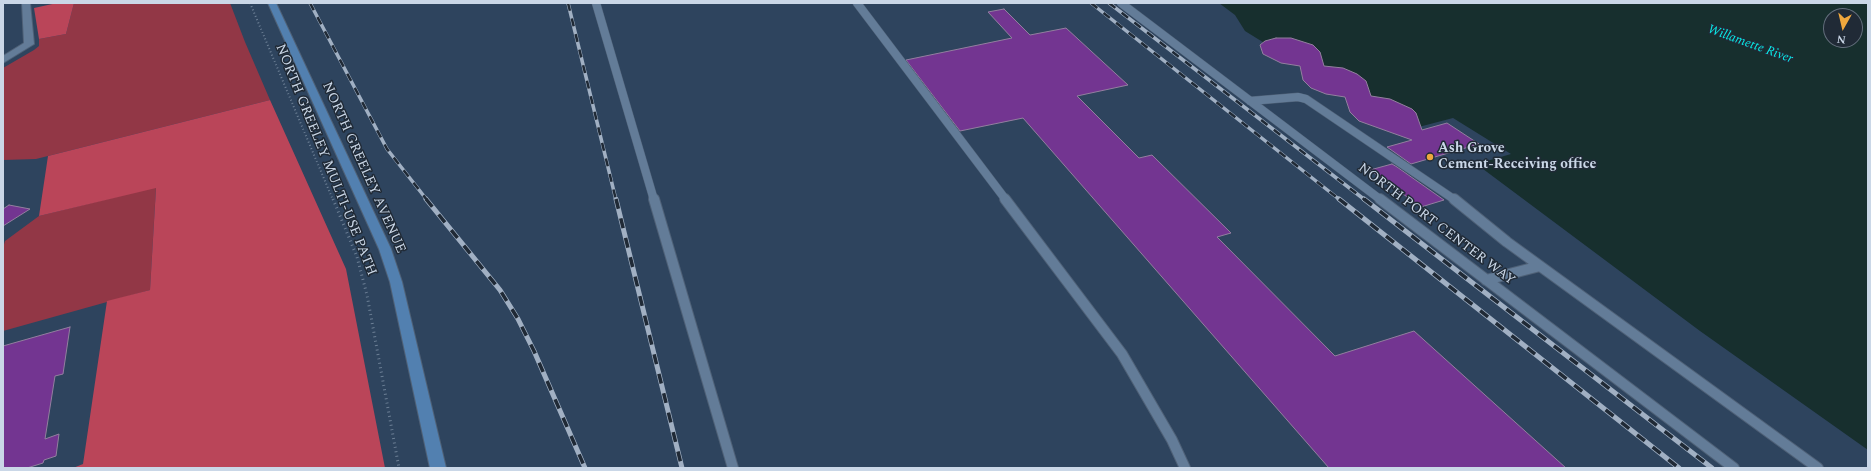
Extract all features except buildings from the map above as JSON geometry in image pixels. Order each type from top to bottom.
[{"type":"main road","name":"NORTH GREELEY AVENUE","points":[[272,3],[385,249],[396,282],[438,468]]},
{"type":"street","points":[[3,60],[29,44],[26,3]]},
{"type":"lane","points":[[596,3],[733,468]]},
{"type":"lane","points":[[857,3],[1122,354],[1172,440],[1185,468]]},
{"type":"lane","name":"NORTH PORT CENTER WAY","points":[[1121,3],[1734,468]]},
{"type":"lane","points":[[1250,101],[1291,97],[1306,99],[1446,193],[1540,266],[1818,468]]},
{"type":"lane","points":[[1486,280],[1540,266]]},
{"type":"path","name":"NORTH GREELEY MULTI-USE PATH","points":[[250,3],[357,257],[367,295],[399,468]]},
{"type":"shaded area","points":[[57,3],[74,3],[66,34],[39,39],[34,8]]},
{"type":"shaded area","points":[[74,3],[230,3],[270,100],[36,159],[3,160],[3,68],[39,46],[39,39],[66,34]]},
{"type":"shaded area","points":[[270,100],[346,269],[385,468],[73,468],[83,464],[107,301],[150,290],[156,188],[39,216],[48,156]]},
{"type":"shaded area","points":[[156,187],[150,290],[3,331],[3,248],[5,241],[39,216]]},
{"type":"water","name":"Willamette River","points":[[1219,3],[1868,3],[1868,450],[1700,331],[1479,166],[1419,131],[1337,88],[1245,31],[1235,15]]},
{"type":"pier","points":[[1453,118],[1511,154],[1473,165],[1411,129]]},
{"type":"railway","points":[[310,3],[387,149],[427,200]]},
{"type":"railway","points":[[568,3],[616,200]]},
{"type":"railway","points":[[1091,3],[1340,200]]},
{"type":"railway","points":[[1109,3],[1365,200]]},
{"type":"railway","points":[[426,199],[500,290],[518,319],[534,351],[585,468]]},
{"type":"railway","points":[[616,199],[682,468]]},
{"type":"railway","points":[[1339,199],[1679,468]]},
{"type":"railway","points":[[1364,199],[1712,468]]},
{"type":"place","name":"Ash Grove Cement-Receiving office","points":[[1430,157]]}]
